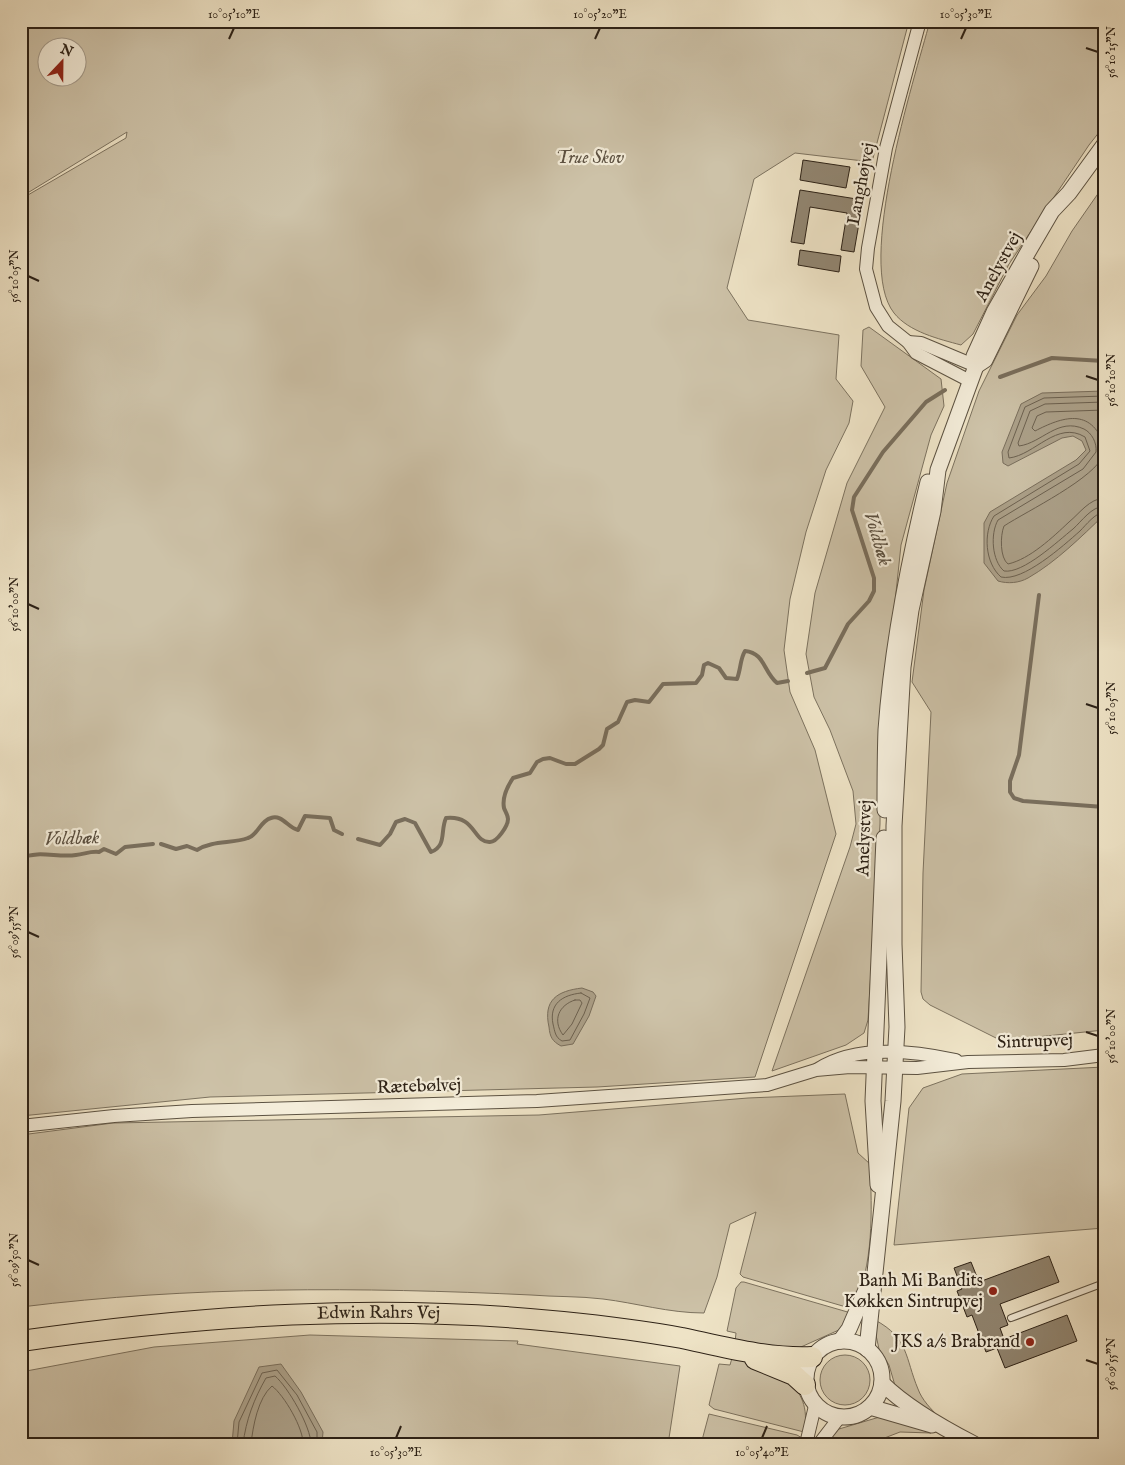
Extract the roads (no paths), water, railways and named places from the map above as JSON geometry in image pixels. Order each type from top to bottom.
[{"type":"highway","name":"Edwin Rahrs Vej","points":[[21,1341],[170,1322],[299,1313],[368,1312],[438,1313],[563,1322],[682,1338],[735,1350]]},
{"type":"highway","points":[[735,1350],[812,1357]]},
{"type":"highway","points":[[735,1350],[794,1376],[805,1385]]},
{"type":"street","name":"Langhøjvej","points":[[920,21],[886,148],[866,269],[879,313],[888,326],[908,342],[916,353],[970,381]]},
{"type":"street","name":"Anelystvej","points":[[867,1349],[890,1142],[897,1027],[893,898],[903,667],[911,610],[933,511],[938,470],[976,366],[974,356],[994,312],[1052,211],[1069,193],[1104,145]]},
{"type":"street","name":"Langhøjvej","points":[[908,342],[921,343],[976,366]]},
{"type":"street","name":"Anelystvej","points":[[881,1215],[873,1117],[886,730],[893,665],[912,549],[929,476],[938,470]]},
{"type":"street","name":"Sintrupvej","points":[[874,1060],[895,1060],[917,1052],[968,1062],[1064,1060],[1104,1055]]},
{"type":"street","name":"Rætebølvej","points":[[21,1126],[182,1111],[537,1101],[767,1085],[816,1070],[831,1060],[849,1054],[874,1060]]},
{"type":"street","name":"Anelystvej","points":[[840,1341],[856,1312],[876,1265]]},
{"type":"street","points":[[840,1341],[854,1342],[867,1349],[879,1364],[882,1383],[880,1392],[870,1407],[853,1417],[839,1418],[826,1414],[816,1406],[805,1385],[805,1375],[812,1357],[824,1346],[840,1341]]},
{"type":"street","points":[[882,1383],[892,1393],[944,1428],[974,1444]]},
{"type":"street","points":[[806,1444],[816,1406]]},
{"type":"street","points":[[870,1407],[944,1428]]},
{"type":"street","points":[[819,1444],[839,1418]]},
{"type":"lane","points":[[1011,1318],[1104,1283]]},
{"type":"water","points":[[1104,391],[1104,515],[1068,549],[1038,572],[1025,580],[1017,582],[998,581],[984,563],[984,523],[990,512],[1076,460],[1086,450],[1082,441],[1073,436],[1062,438],[1008,466],[1003,463],[1002,452],[1021,404],[1042,393]]},
{"type":"water","points":[[582,988],[593,992],[596,996],[589,1016],[573,1044],[561,1046],[552,1038],[550,1033],[548,1010],[550,1004],[554,998],[565,992]]},
{"type":"water","points":[[281,1364],[301,1392],[323,1432],[322,1444],[232,1444],[234,1421],[259,1367]]},
{"type":"waterway","name":"Voldbæk","points":[[1000,377],[1052,358],[1104,361]]},
{"type":"waterway","name":"Voldbæk","points":[[807,673],[825,668],[848,624],[869,601],[874,591],[874,578],[852,510],[854,497],[883,452],[926,402],[945,390]]},
{"type":"waterway","points":[[1039,595],[1019,755],[1010,781],[1010,792],[1014,798],[1023,801],[1104,807]]},
{"type":"waterway","name":"Voldbæk","points":[[358,839],[380,845],[390,834],[396,822],[405,819],[415,823],[431,852],[441,842],[446,818],[456,818],[469,825],[484,841],[493,841],[502,833],[508,822],[504,808],[504,796],[513,778],[530,773],[537,762],[543,759],[550,758],[566,764],[575,764],[599,749],[603,745],[607,729],[618,722],[627,702],[635,700],[649,702],[663,684],[696,683],[702,675],[704,665],[708,663],[719,668],[726,678],[737,679],[745,651],[756,655],[777,683],[788,681]]},
{"type":"waterway","name":"Voldbæk","points":[[161,844],[176,849],[187,846],[197,850],[209,845],[242,840],[254,834],[264,822],[275,817],[298,830],[305,816],[330,818],[334,830],[342,834]]},
{"type":"waterway","name":"Voldbæk","points":[[21,858],[42,854],[76,855],[99,852],[104,849],[116,854],[125,847],[153,844]]},
{"type":"place","name":"Banh Mi Bandits Køkken Sintrupvej","points":[[993,1291]]},
{"type":"place","name":"JKS a/s Brabrand","points":[[1030,1342]]},
{"type":"park label","name":"True Skov","points":[[590,158]]}]
